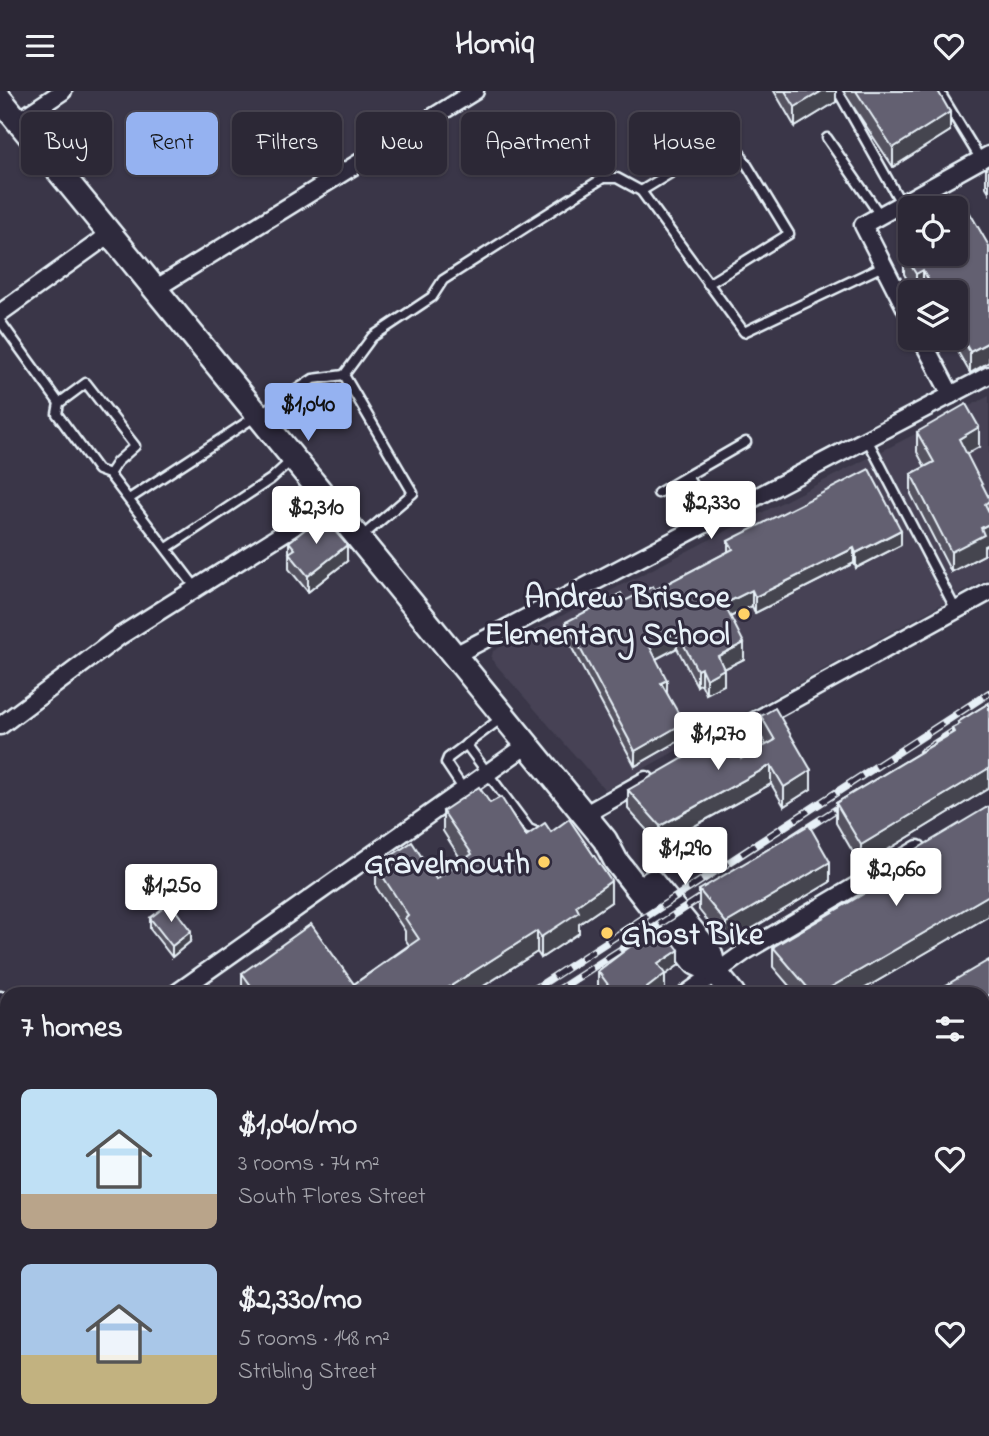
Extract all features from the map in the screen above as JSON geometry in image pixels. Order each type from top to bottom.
[{"type":"main road","points":[[0,99],[504,716],[580,818],[605,840],[629,854],[678,913],[710,953],[715,972],[727,987]]},
{"type":"street","points":[[18,121],[63,91]]},
{"type":"street","points":[[155,289],[475,91]]},
{"type":"street","points":[[915,196],[985,157]]},
{"type":"street","points":[[898,206],[863,225],[898,294]]},
{"type":"street","points":[[0,313],[110,234]]},
{"type":"street","points":[[927,350],[951,395]]},
{"type":"street","points":[[454,655],[989,375]]},
{"type":"street","points":[[0,726],[89,659],[330,504]]},
{"type":"street","points":[[694,754],[989,592]]},
{"type":"street","points":[[185,987],[527,745]]},
{"type":"street","points":[[580,818],[658,774]]},
{"type":"street","points":[[695,987],[715,972],[931,841]]},
{"type":"lane","points":[[838,91],[898,199]]},
{"type":"lane","points":[[939,91],[985,157]]},
{"type":"lane","points":[[641,191],[730,137],[789,234],[708,284]]},
{"type":"lane","points":[[827,138],[880,215]]},
{"type":"lane","points":[[129,499],[313,379],[344,375],[372,337],[432,297],[443,280],[603,178],[617,178],[641,191],[744,332],[883,266]]},
{"type":"lane","points":[[0,321],[59,403]]},
{"type":"lane","points":[[344,375],[413,493],[358,539]]},
{"type":"lane","points":[[109,474],[117,462],[135,446],[86,383],[59,403],[57,414],[98,470],[109,474],[197,588]]},
{"type":"lane","points":[[867,439],[956,611]]},
{"type":"lane","points":[[658,493],[746,442]]},
{"type":"lane","points":[[167,548],[271,479],[293,459]]},
{"type":"lane","points":[[687,476],[712,520]]},
{"type":"lane","points":[[464,790],[446,763],[448,758],[504,716]]},
{"type":"lane","points":[[467,744],[529,829],[551,838]]},
{"type":"shaded area","name":"Andrew Briscoe Elementary School","points":[[989,396],[989,578],[605,790],[491,659],[493,651]]},
{"type":"building","points":[[785,91],[822,91],[795,107]]},
{"type":"building","points":[[856,91],[938,91],[950,112],[893,148]]},
{"type":"building","points":[[968,210],[989,246],[989,342],[970,352],[968,348],[968,280],[928,280],[923,270],[916,274],[911,266],[968,266]]},
{"type":"building","points":[[966,404],[979,427],[959,439],[989,498],[985,504],[989,512],[989,524],[981,528],[984,535],[951,552],[911,474],[934,462],[917,432]]},
{"type":"building","points":[[869,469],[901,530],[856,553],[854,548],[755,597],[752,590],[724,604],[744,643],[718,656],[724,669],[706,679],[701,668],[697,670],[677,632],[650,647],[667,680],[661,683],[684,723],[635,751],[566,622],[621,593],[625,601],[653,586],[655,590],[733,549],[728,541]]},
{"type":"building","points":[[322,516],[347,545],[308,576],[289,553],[295,549],[289,542]]},
{"type":"building","points":[[989,703],[989,768],[861,845],[836,803],[954,732],[952,728],[960,724],[958,722]]},
{"type":"building","points":[[775,708],[811,770],[784,787],[771,765],[660,826],[628,790],[727,733],[741,759],[775,740],[761,716]]},
{"type":"building","points":[[479,787],[490,803],[501,797],[526,836],[545,823],[551,832],[569,819],[611,881],[576,906],[579,912],[541,937],[537,931],[449,987],[252,987],[242,973],[311,924],[354,984],[419,939],[405,918],[408,915],[376,866],[412,842],[436,879],[472,854],[443,811]]},
{"type":"building","points":[[989,806],[989,895],[831,987],[807,987],[773,947],[906,869],[900,859]]},
{"type":"building","points":[[809,825],[830,862],[726,923],[699,890]]},
{"type":"building","points":[[170,903],[191,931],[172,946],[150,918]]},
{"type":"building","points":[[656,927],[658,932],[662,928],[679,950],[658,964],[665,974],[648,987],[610,987],[598,971]]},
{"type":"building","points":[[989,960],[989,987],[943,987]]},
{"type":"railway","points":[[538,987],[989,693]]},
{"type":"railway","points":[[922,752],[989,708]]},
{"type":"railway","points":[[793,837],[852,799]]},
{"type":"railway","points":[[563,987],[714,889]]},
{"type":"place","name":"Andrew Briscoe Elementary School","points":[[744,614]]},
{"type":"place","name":"Gravelmouth","points":[[544,862]]},
{"type":"place","name":"Ghost Bike","points":[[607,933]]}]
